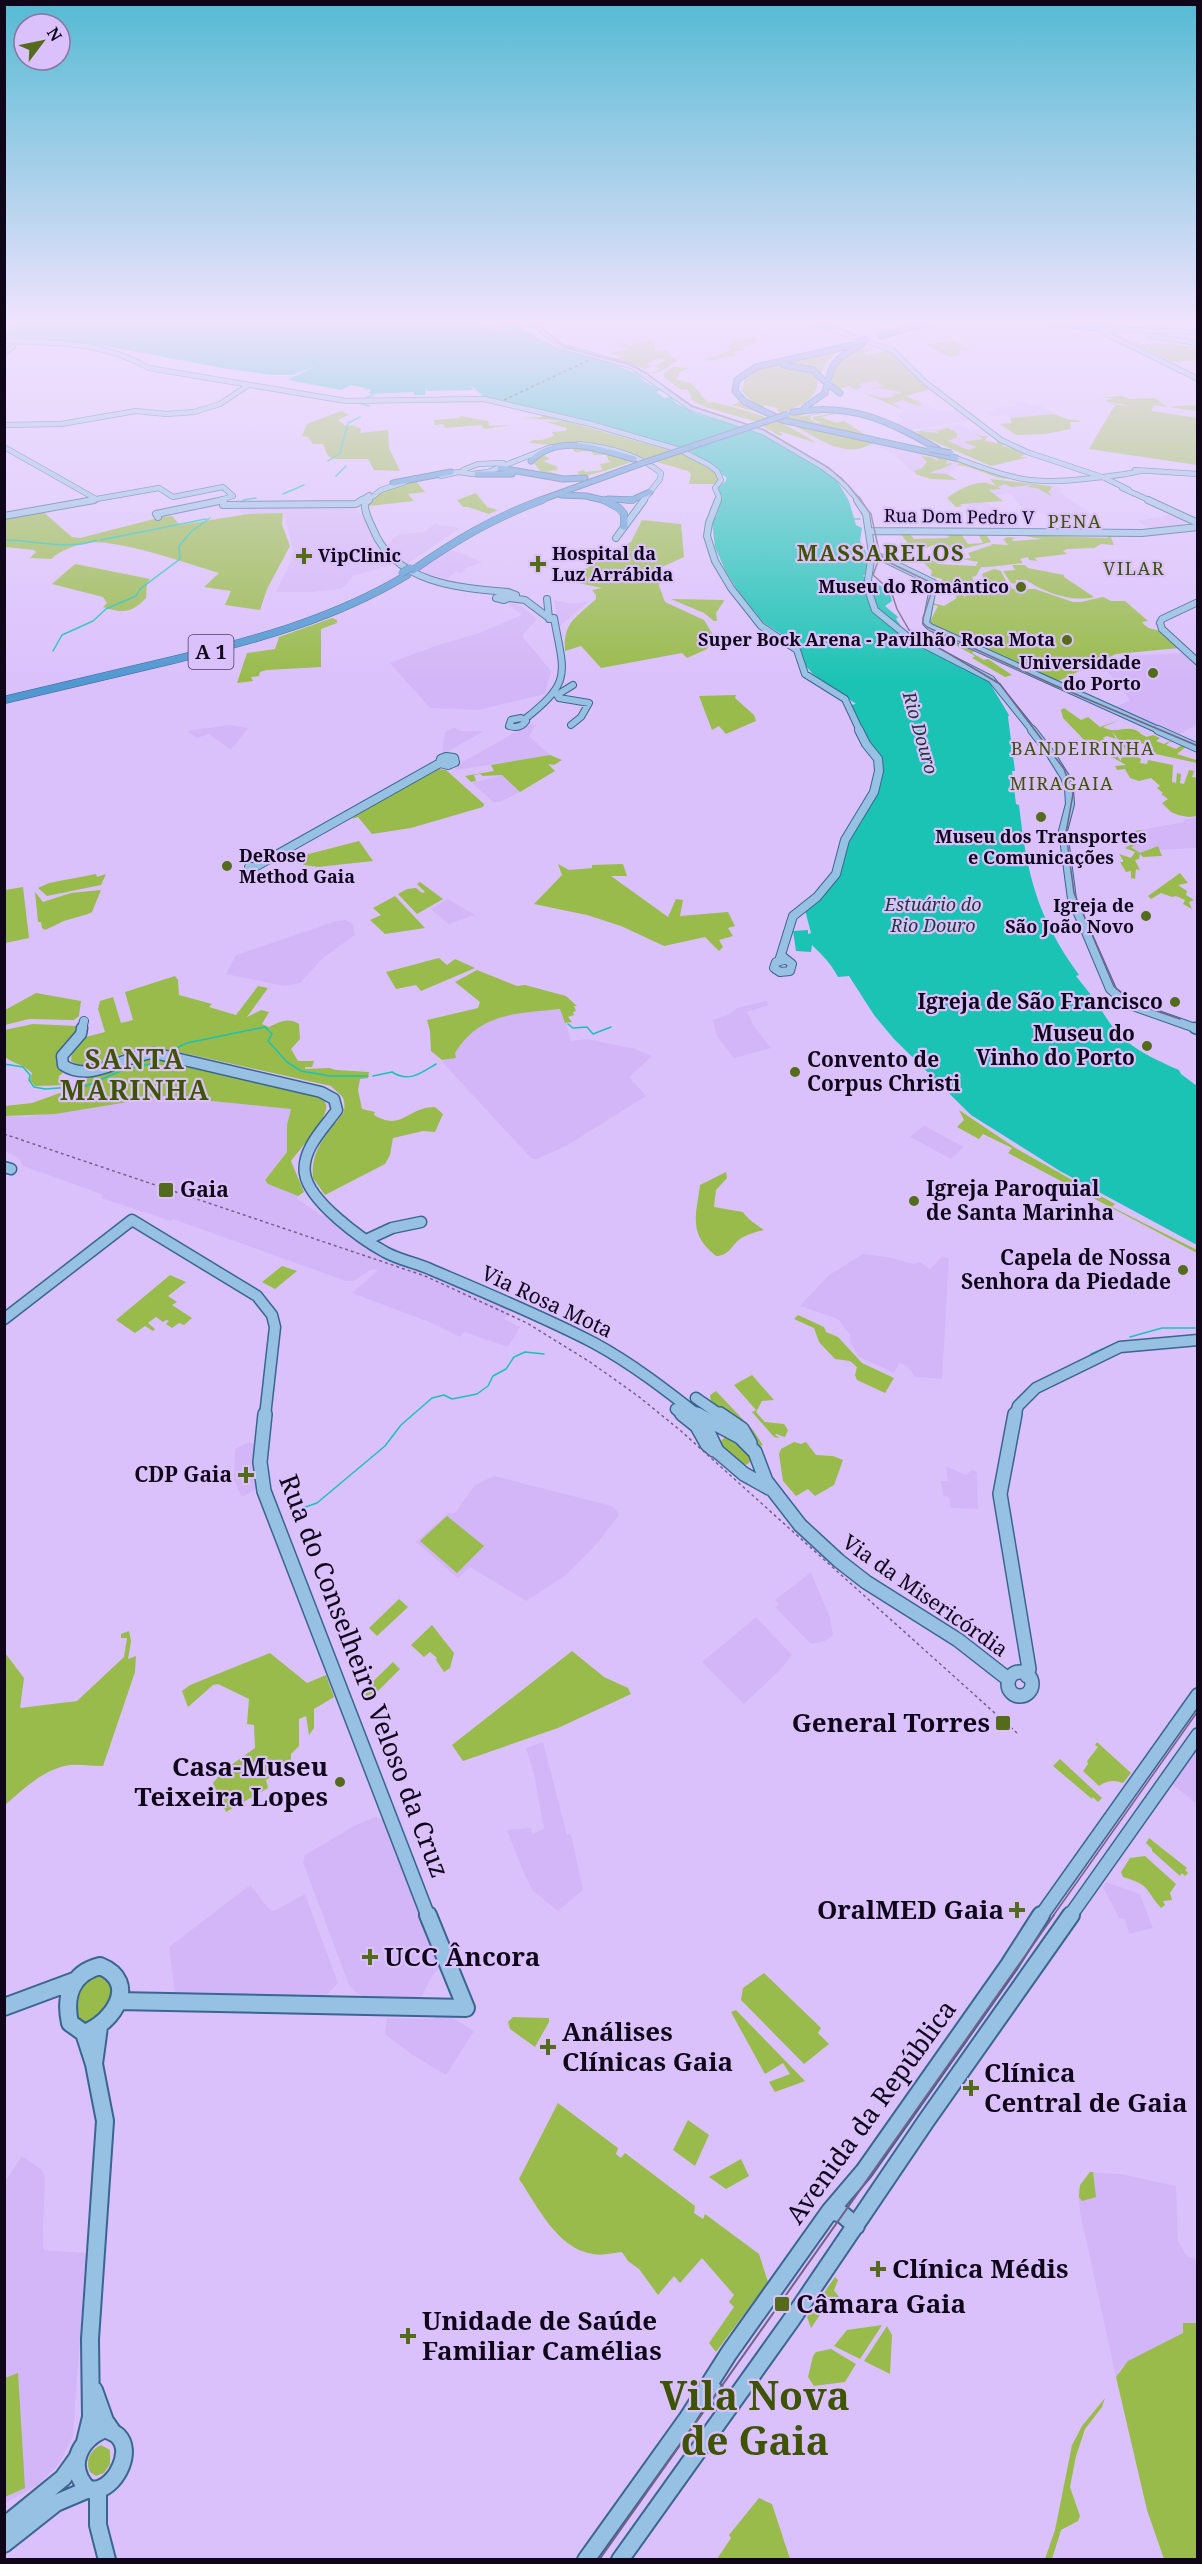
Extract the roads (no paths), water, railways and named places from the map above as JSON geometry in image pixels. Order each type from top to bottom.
[{"type":"highway","name":"A 1","points":[[4,699],[279,634],[344,610],[377,593],[472,530],[527,502],[697,443]]},
{"type":"highway","points":[[894,443],[955,455]]},
{"type":"highway","points":[[895,443],[955,455]]},
{"type":"highway","points":[[929,443],[955,455]]},
{"type":"highway","points":[[534,457],[552,448],[578,446],[599,448],[637,462]]},
{"type":"highway","points":[[534,457],[559,449]]},
{"type":"highway","points":[[534,457],[534,468],[544,475]]},
{"type":"highway","points":[[466,471],[495,467],[495,472],[501,474],[529,471],[573,479],[601,476]]},
{"type":"highway","points":[[393,483],[451,472]]},
{"type":"highway","points":[[477,474],[530,473],[542,477],[546,484]]},
{"type":"highway","points":[[601,476],[588,489],[593,495],[632,500],[650,492]]},
{"type":"highway","points":[[527,502],[543,491]]},
{"type":"highway","points":[[527,502],[564,495],[589,496],[621,509],[624,526]]},
{"type":"main road","points":[[656,443],[694,456],[717,471],[721,480],[715,488],[719,497],[708,526],[708,541],[715,561],[744,606],[761,626],[797,650],[805,674],[848,703],[866,744],[878,759],[879,771],[875,789],[865,810],[846,837],[836,874],[817,897],[793,916],[783,946],[782,959]]},
{"type":"main road","points":[[781,443],[840,480],[860,503],[866,514],[872,556],[867,587],[870,601],[883,618],[903,634],[991,679],[1028,725],[1066,779],[1070,804],[1063,831],[1072,899],[1114,994],[1127,1004],[1197,1029]]},
{"type":"main road","points":[[1007,443],[1027,452],[1106,478],[1197,525]]},
{"type":"main road","points":[[552,620],[525,600],[438,582],[414,573],[383,549],[364,510],[365,502],[371,496],[394,484],[457,472],[466,471],[477,474],[540,449],[565,444],[592,444],[621,451]]},
{"type":"main road","points":[[4,447],[96,499]]},
{"type":"main road","points":[[955,455],[1009,478],[1030,483],[1057,483],[1091,476],[1106,478],[1140,471]]},
{"type":"main road","points":[[955,455],[1008,474],[1053,480],[1140,471],[1197,474]]},
{"type":"main road","points":[[495,467],[534,457]]},
{"type":"main road","points":[[616,538],[660,479],[661,473],[653,466],[637,462]]},
{"type":"main road","points":[[1081,470],[1091,476]]},
{"type":"main road","points":[[355,506],[377,490],[393,483],[466,471]]},
{"type":"main road","points":[[4,516],[159,488],[173,497],[223,487],[232,497],[156,514],[158,517],[235,504],[293,503],[365,506]]},
{"type":"main road","points":[[355,506],[363,515],[381,552],[416,577],[434,584],[493,593],[497,599],[502,600],[509,595]]},
{"type":"main road","name":"Rua Dom Pedro V","points":[[869,531],[1156,533],[1197,525]]},
{"type":"main road","points":[[872,556],[934,583],[926,623],[930,627],[1197,748]]},
{"type":"main road","points":[[525,592],[523,595],[525,600]]},
{"type":"main road","points":[[523,719],[543,704],[562,680],[564,665],[547,599]]},
{"type":"main road","points":[[1163,621],[1197,602]]},
{"type":"main road","points":[[1163,621],[1181,645]]},
{"type":"main road","points":[[1163,621],[1162,629],[1197,662]]},
{"type":"main road","points":[[572,725],[581,717],[589,703],[559,698],[557,695],[573,685]]},
{"type":"main road","points":[[252,867],[440,762]]},
{"type":"main road","name":"Via Rosa Mota","points":[[84,1021],[79,1036],[67,1047],[62,1056],[63,1065],[74,1071],[96,1071],[140,1054],[154,1053],[331,1096],[336,1103],[336,1113],[310,1149],[305,1164],[305,1177],[319,1200],[370,1243],[579,1336],[628,1364],[678,1405],[694,1403],[715,1446],[739,1469]]},
{"type":"main road","name":"Rua do Conselheiro Veloso da Cruz","points":[[4,1319],[132,1220],[258,1296],[272,1315],[275,1327],[260,1462],[264,1491],[426,1911],[466,2008],[118,2001]]},
{"type":"main road","points":[[370,1243],[384,1231],[422,1222]]},
{"type":"main road","points":[[400,1227],[411,1233]]},
{"type":"main road","points":[[1027,1676],[1029,1669],[1000,1494],[1018,1406],[1026,1396],[1055,1378],[1120,1347],[1197,1340]]},
{"type":"main road","points":[[694,1403],[742,1429],[748,1436],[750,1446]]},
{"type":"main road","points":[[678,1405],[697,1426],[707,1444],[715,1446],[721,1434],[731,1432]]},
{"type":"main road","name":"Via Rosa Mota","points":[[701,1417],[731,1432],[750,1446],[757,1460]]},
{"type":"main road","points":[[739,1469],[748,1469],[757,1460]]},
{"type":"main road","name":"Via da Misericórdia","points":[[757,1460],[772,1490],[800,1525],[839,1561],[975,1653],[1008,1679]]},
{"type":"main road","name":"Via da Misericórdia","points":[[739,1469],[772,1490]]},
{"type":"main road","points":[[1015,1673],[1027,1676],[1033,1686],[1031,1693],[1025,1696],[1017,1695],[1011,1690],[1008,1679],[1015,1673]]},
{"type":"main road","name":"Avenida da República","points":[[586,2559],[830,2211],[864,2171],[1009,1965],[1049,1903],[1197,1695]]},
{"type":"main road","points":[[620,2559],[856,2226],[938,2103],[1197,1736]]},
{"type":"main road","points":[[4,2007],[74,1981],[93,1967],[108,1968],[114,1973],[119,1983],[118,2001],[114,2012],[92,2030],[76,2030],[69,2023],[66,2001],[74,1981]]},
{"type":"main road","points":[[47,1992],[66,2001]]},
{"type":"main road","points":[[92,2030],[94,2064],[105,2121],[90,2339],[91,2417],[82,2449],[80,2480],[94,2489]]},
{"type":"main road","points":[[830,2211],[842,2214],[856,2226]]},
{"type":"main road","points":[[4,2544],[56,2503],[112,2481],[121,2464],[122,2443],[105,2421],[92,2384]]},
{"type":"main road","points":[[709,2384],[728,2407]]},
{"type":"main road","points":[[4,2526],[63,2478],[82,2449],[98,2431],[112,2431]]},
{"type":"main road","points":[[94,2489],[101,2544],[107,2559]]},
{"type":"water","name":"Estuário do Rio Douro","points":[[663,443],[778,443],[815,464],[838,482],[849,501],[856,525],[862,528],[860,541],[865,549],[867,560],[863,576],[888,592],[892,601],[885,606],[898,617],[896,619],[903,629],[936,652],[989,682],[1009,715],[1016,804],[1019,805],[1030,874],[1053,934],[1079,975],[1076,976],[1116,1031],[1134,1047],[1179,1070],[1197,1086],[1197,1245],[1060,1171],[971,1115],[894,1039],[874,1015],[849,976],[838,977],[829,963],[812,945],[811,952],[796,951],[793,931],[808,930],[808,934],[811,933],[805,910],[838,874],[847,841],[850,841],[878,790],[883,774],[882,760],[864,735],[850,705],[856,704],[813,674],[805,665],[799,648],[764,623],[738,591],[715,547],[712,522],[717,515],[721,498],[717,488],[726,481],[726,477],[714,465]]},
{"type":"waterway","points":[[328,461],[340,453],[343,443]]},
{"type":"waterway","points":[[336,476],[346,466]]},
{"type":"waterway","points":[[283,494],[304,485]]},
{"type":"waterway","points":[[243,500],[256,498]]},
{"type":"waterway","points":[[53,651],[62,635],[93,621],[106,609],[136,596],[140,589],[180,559],[179,546],[192,531],[210,518]]},
{"type":"waterway","points":[[101,540],[206,519]]},
{"type":"waterway","points":[[852,519],[860,519]]},
{"type":"waterway","points":[[4,540],[63,545],[97,540]]},
{"type":"waterway","points":[[568,1024],[573,1028],[587,1027],[593,1034],[611,1027]]},
{"type":"waterway","points":[[172,1050],[187,1043],[265,1027],[272,1034],[268,1041],[287,1062],[301,1071],[330,1076],[368,1076]]},
{"type":"waterway","points":[[4,1064],[23,1067],[30,1075],[29,1080],[34,1087],[45,1089],[86,1086],[123,1070],[150,1064],[158,1058]]},
{"type":"waterway","points":[[373,1076],[392,1072],[409,1077],[436,1064]]},
{"type":"waterway","points":[[1130,1337],[1162,1328],[1195,1328]]},
{"type":"waterway","points":[[1091,1354],[1114,1344]]},
{"type":"waterway","points":[[294,1511],[317,1503],[385,1446],[401,1425],[432,1398],[444,1395],[452,1399],[477,1394],[488,1386],[493,1376],[506,1369],[514,1357],[525,1352],[544,1354]]},
{"type":"tram line","points":[[786,443],[829,468],[848,485],[871,514],[880,556],[873,575],[891,591],[897,609],[909,630],[1000,684],[1064,769],[1073,794],[1066,833],[1074,893],[1116,988],[1136,1004],[1180,1019]]},
{"type":"tram line","points":[[880,554],[886,561],[934,584],[923,618],[923,623],[927,627],[1054,685],[1198,746]]},
{"type":"tram line","points":[[1053,1916],[1198,1711]]},
{"type":"tram line","points":[[599,2560],[1054,1915]]},
{"type":"railway","points":[[4,1134],[425,1276],[527,1323],[590,1362],[638,1396],[681,1431],[1017,1733]]},
{"type":"place","name":"VipClinic","points":[[304,556]]},
{"type":"place","name":"Hospital da Luz Arrábida","points":[[538,564]]},
{"type":"place","name":"Museu do Romântico","points":[[1021,587]]},
{"type":"place","name":"Super Bock Arena - Pavilhão Rosa Mota","points":[[1067,640]]},
{"type":"place","name":"Universidade do Porto","points":[[1153,673]]},
{"type":"place","name":"Museu dos Transportes e Comunicações","points":[[1041,817]]},
{"type":"place","name":"DeRose Method Gaia","points":[[227,866]]},
{"type":"place","name":"Igreja de São João Novo","points":[[1146,916]]},
{"type":"place","name":"Igreja de São Francisco","points":[[1175,1002]]},
{"type":"place","name":"Museu do Vinho do Porto","points":[[1147,1046]]},
{"type":"place","name":"Convento de Corpus Christi","points":[[795,1072]]},
{"type":"place","name":"Gaia","points":[[166,1190]]},
{"type":"place","name":"Igreja Paroquial de Santa Marinha","points":[[914,1201]]},
{"type":"place","name":"Capela de Nossa Senhora da Piedade","points":[[1183,1270]]},
{"type":"place","name":"CDP Gaia","points":[[246,1475]]},
{"type":"place","name":"General Torres","points":[[1003,1723]]},
{"type":"place","name":"Casa-Museu Teixeira Lopes","points":[[340,1782]]},
{"type":"place","name":"OralMED Gaia","points":[[1017,1910]]},
{"type":"place","name":"UCC Âncora","points":[[370,1957]]},
{"type":"place","name":"Análises Clínicas Gaia","points":[[548,2047]]},
{"type":"place","name":"Clínica Central de Gaia","points":[[971,2088]]},
{"type":"place","name":"Clínica Médis","points":[[878,2269]]},
{"type":"place","name":"Câmara Gaia","points":[[782,2304]]},
{"type":"place","name":"Unidade de Saúde Familiar Camélias","points":[[408,2336]]},
{"type":"district","name":"PENA","points":[[1075,522]]},
{"type":"district","name":"MASSARELOS","points":[[881,553]]},
{"type":"district","name":"VILAR","points":[[1134,569]]},
{"type":"district","name":"BANDEIRINHA","points":[[1083,749]]},
{"type":"district","name":"MIRAGAIA","points":[[1062,784]]},
{"type":"district","name":"SANTA MARINHA","points":[[135,1076]]},
{"type":"district","name":"Vila Nova de Gaia","points":[[755,2418]]},
{"type":"water label","name":"Rio Douro","points":[[920,733]]}]
